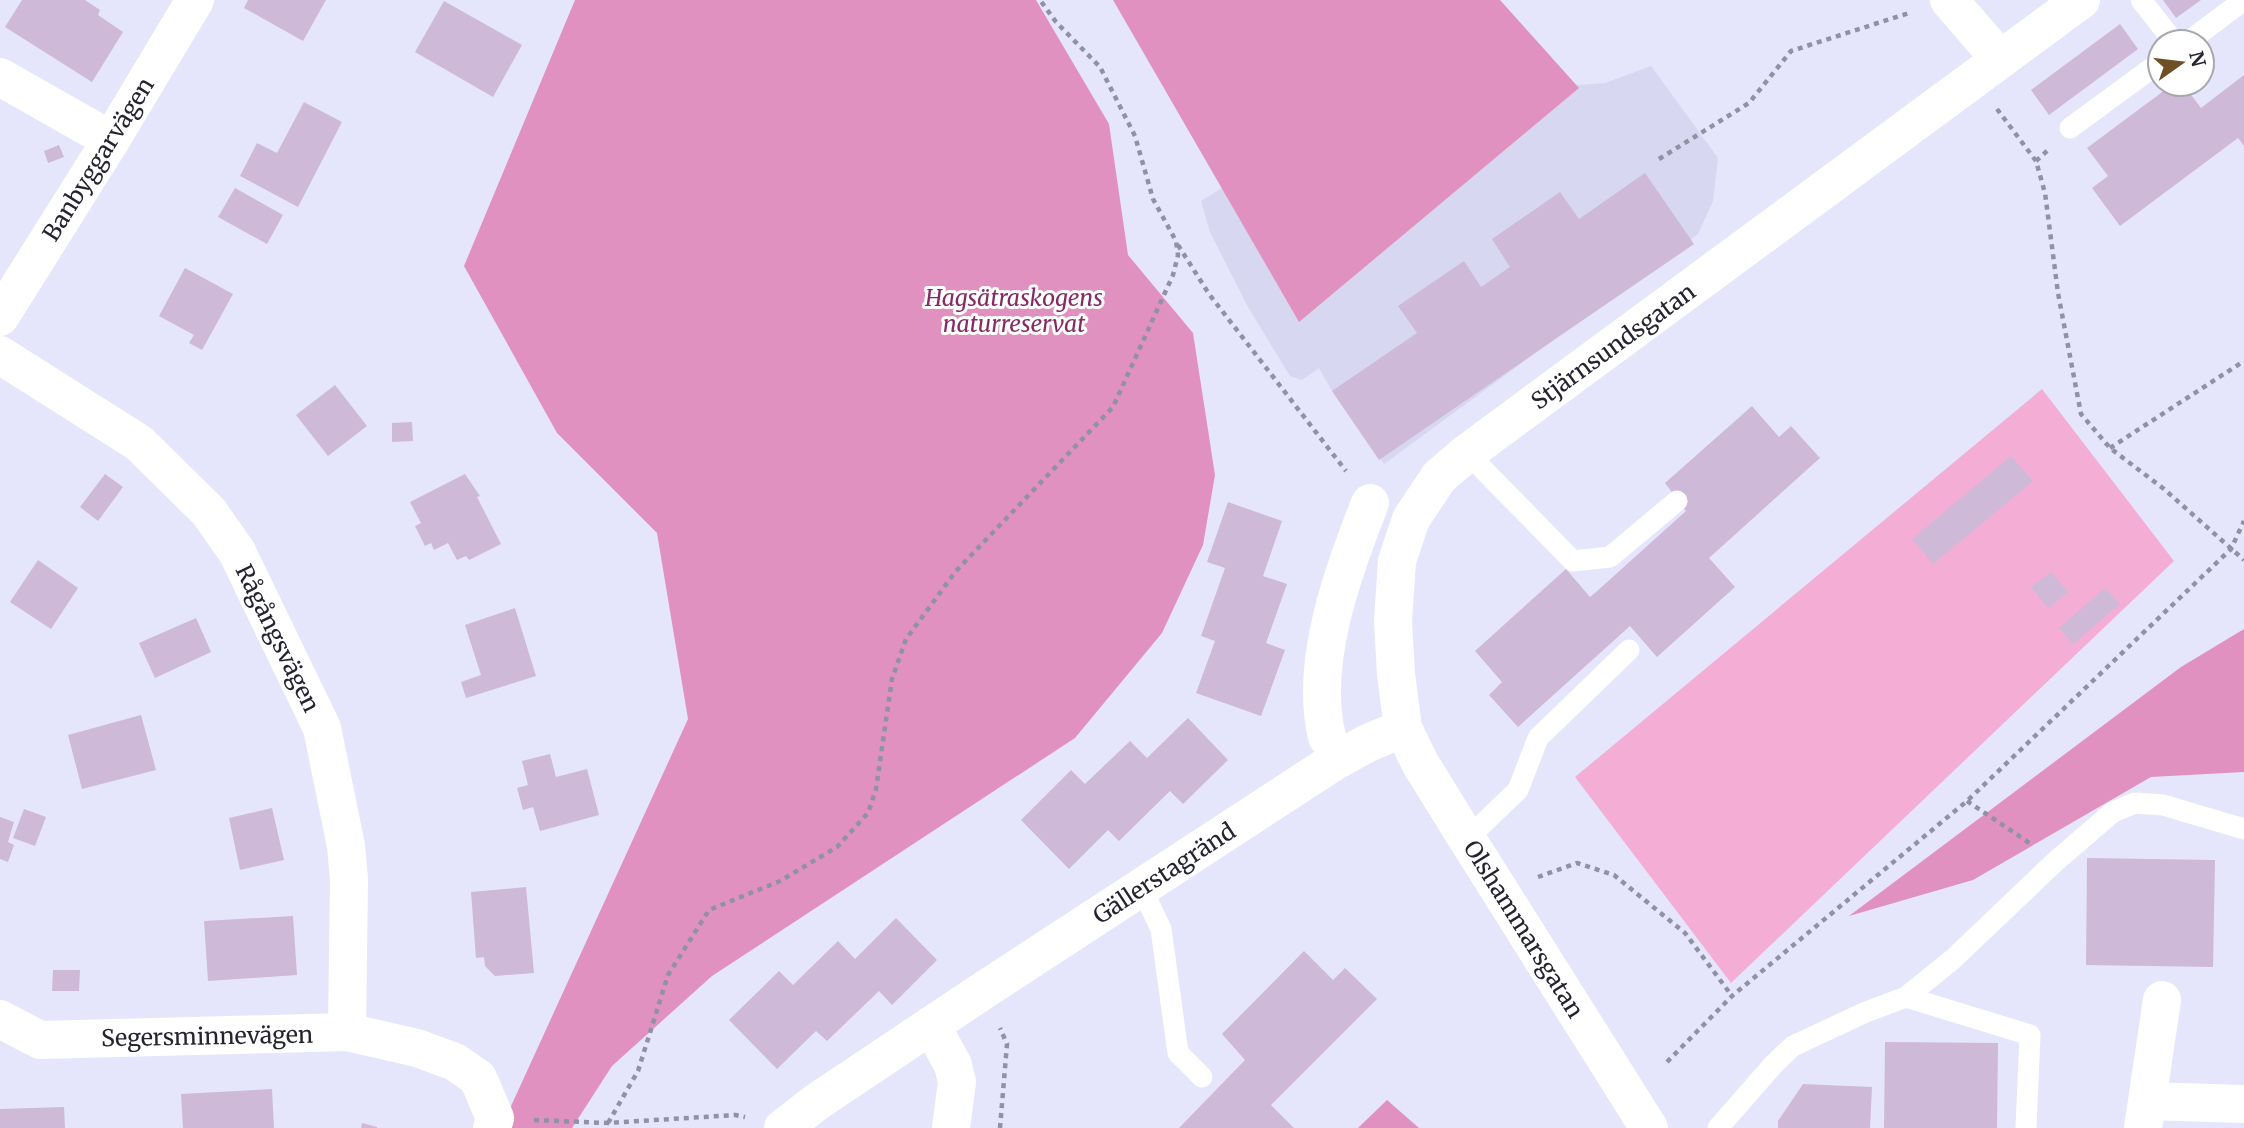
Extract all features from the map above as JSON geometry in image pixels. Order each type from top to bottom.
[{"type":"street","name":"Banbyggarvägen","points":[[0,317],[195,0]]},
{"type":"street","name":"Stjärnsundsgatan","points":[[1403,729],[1393,621],[1397,561],[1410,519],[1439,477],[1467,453],[2081,0]]},
{"type":"street","points":[[1935,5],[2000,60]]},
{"type":"street","points":[[0,78],[111,140]]},
{"type":"street","name":"Rågångsvägen","points":[[0,355],[139,443],[209,512],[237,552],[322,728],[346,846],[349,878],[347,1032]]},
{"type":"street","points":[[1327,737],[1322,717],[1321,692],[1328,634],[1350,554],[1370,503]]},
{"type":"street","name":"Olshammarsgatan","points":[[1403,729],[1420,763],[1649,1128]]},
{"type":"street","name":"Gällerstagränd","points":[[785,1126],[931,1025],[1335,761],[1403,729]]},
{"type":"street","points":[[2162,1000],[2145,1115],[2244,1104]]},
{"type":"street","name":"Segersminnevägen","points":[[0,1019],[40,1040],[347,1032],[418,1048],[455,1062],[478,1078],[494,1123]]},
{"type":"street","points":[[931,1025],[949,1057],[957,1082],[951,1128]]},
{"type":"lane","points":[[2141,0],[2163,28]]},
{"type":"lane","points":[[2207,28],[2244,0]]},
{"type":"lane","points":[[2070,128],[2146,72]]},
{"type":"lane","points":[[1467,453],[1573,561],[1610,557],[1677,500]]},
{"type":"lane","points":[[1467,839],[1518,790],[1538,738],[1629,650]]},
{"type":"lane","points":[[1718,1128],[1773,1064],[1793,1046],[1866,1012],[1906,997],[1952,960],[2056,861],[2113,812],[2135,803],[2163,805],[2244,829]]},
{"type":"lane","points":[[1142,888],[1161,929],[1178,1054],[1202,1077]]},
{"type":"lane","points":[[1906,997],[2030,1035],[2026,1128]]},
{"type":"path","points":[[1040,0],[1056,22],[1100,67],[1135,136],[1153,199],[1209,294],[1370,503]]},
{"type":"path","points":[[1659,159],[1749,103],[1791,51],[1935,5]]},
{"type":"path","points":[[1991,101],[2035,161],[2045,193],[2058,293],[2081,414],[2110,448],[2164,489],[2244,560]]},
{"type":"path","points":[[608,1123],[638,1071],[668,975],[709,910],[780,881],[837,847],[868,813],[876,789],[892,679],[906,639],[956,571],[1113,407],[1173,275],[1178,255],[1176,242]]},
{"type":"path","points":[[2110,448],[2244,361]]},
{"type":"path","points":[[1667,1062],[1732,996],[1967,801],[2231,548],[2244,521]]},
{"type":"path","points":[[1967,801],[2056,861]]},
{"type":"path","points":[[1504,897],[1535,878],[1577,863],[1614,875],[1685,933],[1732,996]]},
{"type":"path","points":[[996,1017],[1007,1044],[1000,1128]]},
{"type":"path","points":[[494,1123],[608,1123],[735,1115],[785,1126]]},
{"type":"shaded area","points":[[1651,66],[1718,158],[1713,201],[1698,234],[1384,464],[1332,391],[1319,368],[1302,380],[1290,376],[1248,307],[1210,232],[1201,201],[1279,153],[1427,95],[1605,83]]},
{"type":"shaded area","points":[[2042,389],[2174,561],[1731,983],[1575,777]]},
{"type":"green space","name":"Hagsätraskogens naturreservat","points":[[575,0],[1036,0],[1109,124],[1128,255],[1193,333],[1215,475],[1203,545],[1162,633],[1075,738],[712,976],[612,1066],[572,1128],[501,1128],[688,719],[657,533],[557,433],[464,266]]},
{"type":"green space","points":[[1113,0],[1500,0],[1579,88],[1299,322]]},
{"type":"green space","points":[[2244,629],[2244,772],[2151,777],[1973,880],[1849,916],[2181,667]]},
{"type":"green space","points":[[1387,1100],[1419,1128],[1358,1128]]},
{"type":"building","points":[[22,0],[85,0],[100,10],[98,15],[123,32],[92,82],[5,27]]},
{"type":"building","points":[[248,0],[326,0],[303,41],[244,8]]},
{"type":"building","points":[[2163,0],[2201,0],[2176,18]]},
{"type":"building","points":[[444,1],[522,45],[493,97],[415,52]]},
{"type":"building","points":[[2120,24],[2138,49],[2049,115],[2031,90]]},
{"type":"building","points":[[2244,75],[2244,146],[2238,138],[2120,226],[2092,188],[2108,176],[2087,148],[2154,98],[2194,98],[2201,108]]},
{"type":"building","points":[[304,102],[342,122],[298,207],[240,176],[257,143],[277,153]]},
{"type":"building","points":[[59,145],[64,157],[48,163],[44,151]]},
{"type":"building","points":[[1645,173],[1694,244],[1379,460],[1332,391],[1417,333],[1398,306],[1464,261],[1481,287],[1510,267],[1492,239],[1560,192],[1579,219]]},
{"type":"building","points":[[235,188],[283,215],[267,244],[218,217]]},
{"type":"building","points":[[185,268],[233,294],[202,350],[189,343],[194,335],[159,316]]},
{"type":"building","points":[[335,385],[367,426],[328,456],[296,415]]},
{"type":"building","points":[[1752,406],[1779,437],[1791,426],[1820,458],[1709,558],[1735,587],[1657,657],[1630,626],[1518,727],[1489,695],[1502,682],[1475,651],[1566,569],[1590,597],[1596,592],[1686,511],[1665,483]]},
{"type":"building","points":[[412,422],[413,441],[392,442],[392,423]]},
{"type":"building","points":[[2011,456],[2033,481],[1933,564],[1912,539]]},
{"type":"building","points":[[105,474],[123,487],[98,521],[80,507]]},
{"type":"building","points":[[465,474],[480,496],[477,497],[501,544],[469,560],[466,556],[457,560],[448,543],[434,550],[431,543],[425,546],[415,526],[421,523],[410,502]]},
{"type":"building","points":[[1228,502],[1282,521],[1263,576],[1287,584],[1266,643],[1285,650],[1261,716],[1196,693],[1215,641],[1201,636],[1225,568],[1207,562]]},
{"type":"building","points":[[38,560],[78,588],[51,629],[10,602]]},
{"type":"building","points":[[2051,572],[2068,592],[2048,608],[2031,587]]},
{"type":"building","points":[[2105,588],[2120,604],[2073,644],[2059,628]]},
{"type":"building","points":[[515,608],[536,676],[466,698],[461,682],[481,675],[465,625]]},
{"type":"building","points":[[196,618],[211,652],[155,678],[139,643]]},
{"type":"building","points":[[141,715],[156,770],[82,789],[68,735]]},
{"type":"building","points":[[1188,718],[1228,760],[1183,804],[1170,791],[1119,841],[1108,830],[1069,869],[1021,820],[1071,770],[1085,784],[1130,741],[1147,758]]},
{"type":"building","points":[[550,754],[556,777],[587,769],[599,815],[540,831],[533,807],[523,810],[517,788],[528,785],[522,761]]},
{"type":"building","points":[[272,808],[284,860],[240,870],[229,818]]},
{"type":"building","points":[[24,809],[46,817],[35,846],[13,838]]},
{"type":"building","points":[[0,817],[14,822],[8,842],[14,845],[8,862],[0,859]]},
{"type":"building","points":[[2087,858],[2215,860],[2213,967],[2086,965]]},
{"type":"building","points":[[526,887],[534,973],[495,976],[485,966],[484,957],[476,958],[471,892]]},
{"type":"building","points":[[293,916],[297,975],[208,981],[204,921]]},
{"type":"building","points":[[896,918],[937,960],[892,1005],[879,991],[827,1041],[816,1031],[777,1069],[729,1020],[779,971],[793,985],[838,941],[855,959]]},
{"type":"building","points":[[1304,951],[1333,980],[1345,968],[1377,999],[1271,1105],[1294,1128],[1179,1128],[1245,1060],[1222,1034]]},
{"type":"building","points":[[53,970],[80,970],[79,991],[52,991]]},
{"type":"building","points":[[1885,1042],[1998,1043],[1997,1128],[1884,1128]]},
{"type":"building","points":[[1803,1084],[1872,1087],[1870,1128],[1778,1128],[1778,1121]]},
{"type":"building","points":[[272,1089],[274,1128],[183,1128],[181,1094]]},
{"type":"building","points":[[64,1107],[65,1128],[0,1128],[0,1109]]},
{"type":"building","points":[[362,1123],[377,1127],[377,1128],[361,1128]]}]
